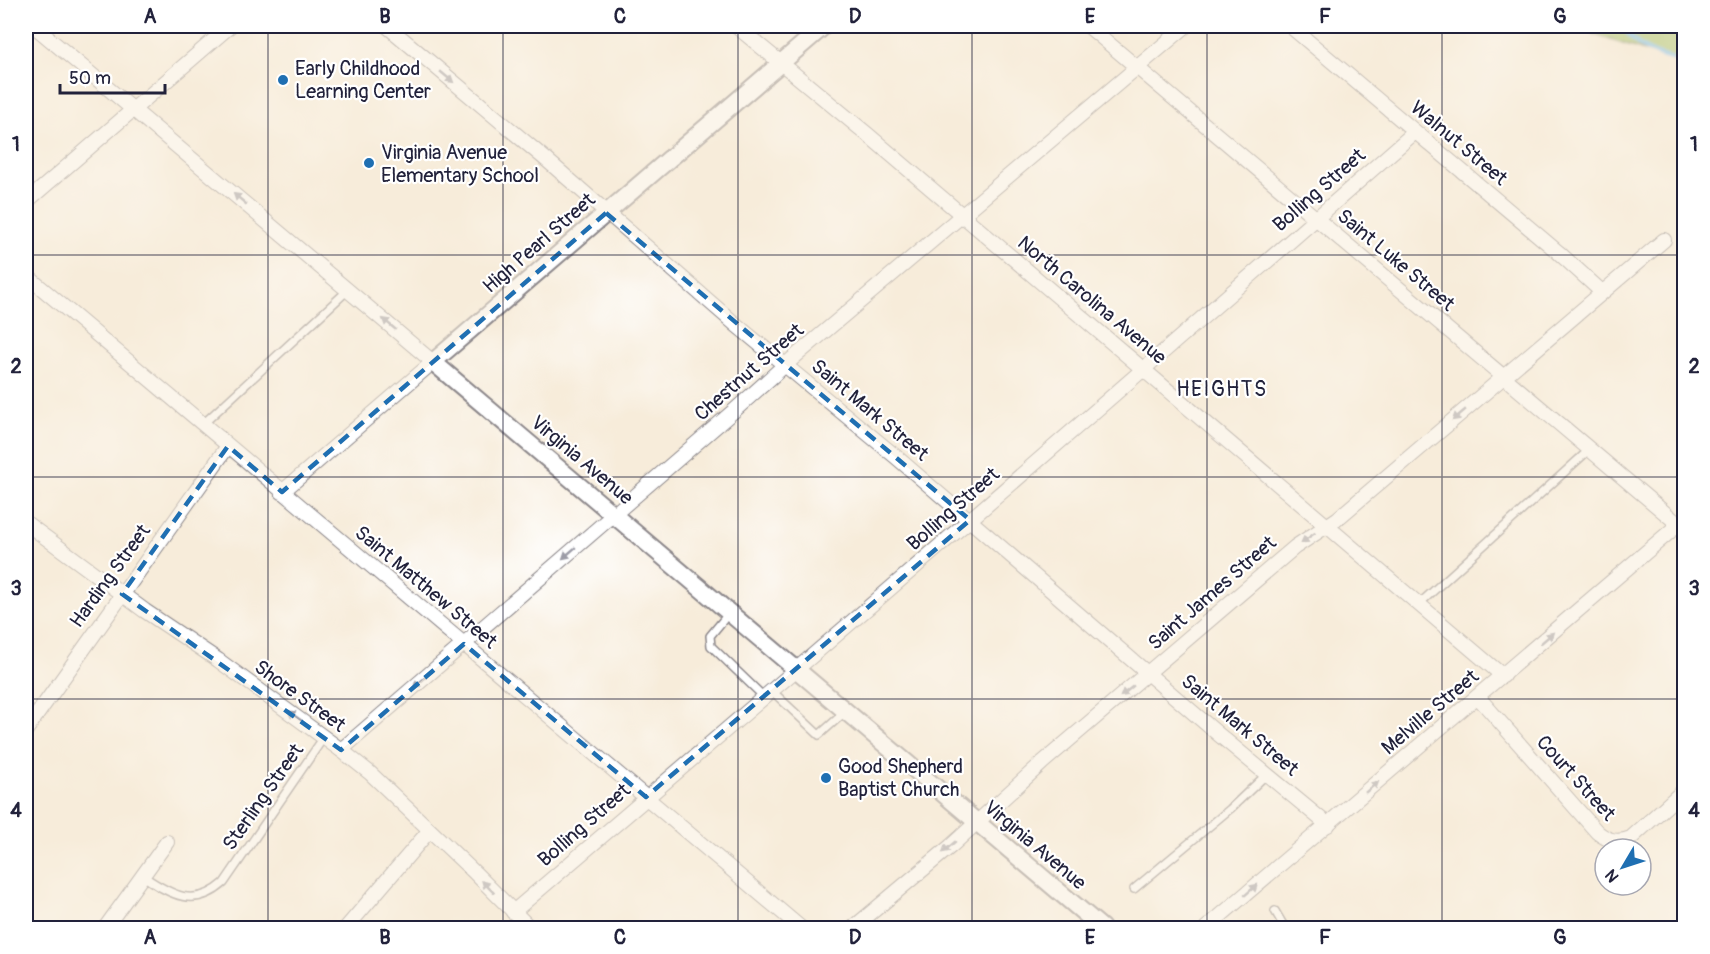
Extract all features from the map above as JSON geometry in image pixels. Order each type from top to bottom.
[{"type":"street","name":"Virginia Avenue","points":[[34,26],[1102,928]]},
{"type":"street","points":[[26,202],[230,26]]},
{"type":"street","name":"Saint Mark Street","points":[[387,26],[970,520],[1218,734],[1268,773],[1328,825]]},
{"type":"street","name":"North Carolina Avenue","points":[[736,26],[1503,676]]},
{"type":"street","name":"High Pearl Street","points":[[282,492],[824,26]]},
{"type":"street","name":"Saint Luke Street","points":[[1088,26],[1682,527]]},
{"type":"street","name":"Chestnut Street","points":[[341,750],[785,365],[1186,26]]},
{"type":"street","name":"Walnut Street","points":[[1290,26],[1558,252],[1602,292]]},
{"type":"street","name":"Bolling Street","points":[[513,912],[796,671],[824,644],[970,520],[1415,132]]},
{"type":"street","name":"Saint James Street","points":[[853,928],[1295,547],[1336,519],[1664,240]]},
{"type":"street","name":"Saint Matthew Street","points":[[26,275],[801,928]]},
{"type":"street","name":"Harding Street","points":[[26,730],[228,446]]},
{"type":"street","name":"Shore Street","points":[[26,523],[324,737],[370,773],[530,928]]},
{"type":"street","name":"Melville Street","points":[[1206,928],[1682,527]]},
{"type":"street","name":"Court Street","points":[[1478,697],[1604,838],[1614,842],[1631,838],[1684,790]]},
{"type":"street","points":[[346,928],[429,831]]},
{"type":"street","points":[[105,928],[167,842]]},
{"type":"street","points":[[26,924],[31,928]]},
{"type":"lane","points":[[202,424],[348,290]]},
{"type":"lane","points":[[1419,604],[1590,449]]},
{"type":"lane","points":[[729,613],[710,636],[711,646],[819,735],[845,712]]},
{"type":"lane","name":"Sterling Street","points":[[143,876],[168,892],[181,896],[195,897],[215,891],[230,875],[324,737]]},
{"type":"lane","points":[[1134,890],[1230,809],[1268,773]]},
{"type":"lane","points":[[1275,911],[1285,928]]},
{"type":"lane","points":[[1470,928],[1543,928]]},
{"type":"highlighted area","points":[[606,213],[970,520],[646,797],[464,644],[341,750],[122,594],[228,446],[282,492]]},
{"type":"green space","points":[[1584,26],[1684,26],[1684,64],[1593,34]]},
{"type":"waterway","points":[[1576,26],[1583,29],[1590,26]]},
{"type":"waterway","points":[[1624,26],[1628,34],[1649,51],[1684,61]]},
{"type":"place","name":"Early Childhood Learning Center","points":[[283,80]]},
{"type":"place","name":"Virginia Avenue Elementary School","points":[[369,163]]},
{"type":"place","name":"Good Shepherd Baptist Church","points":[[826,778]]},
{"type":"district","name":"HEIGHTS","points":[[1222,389]]}]
